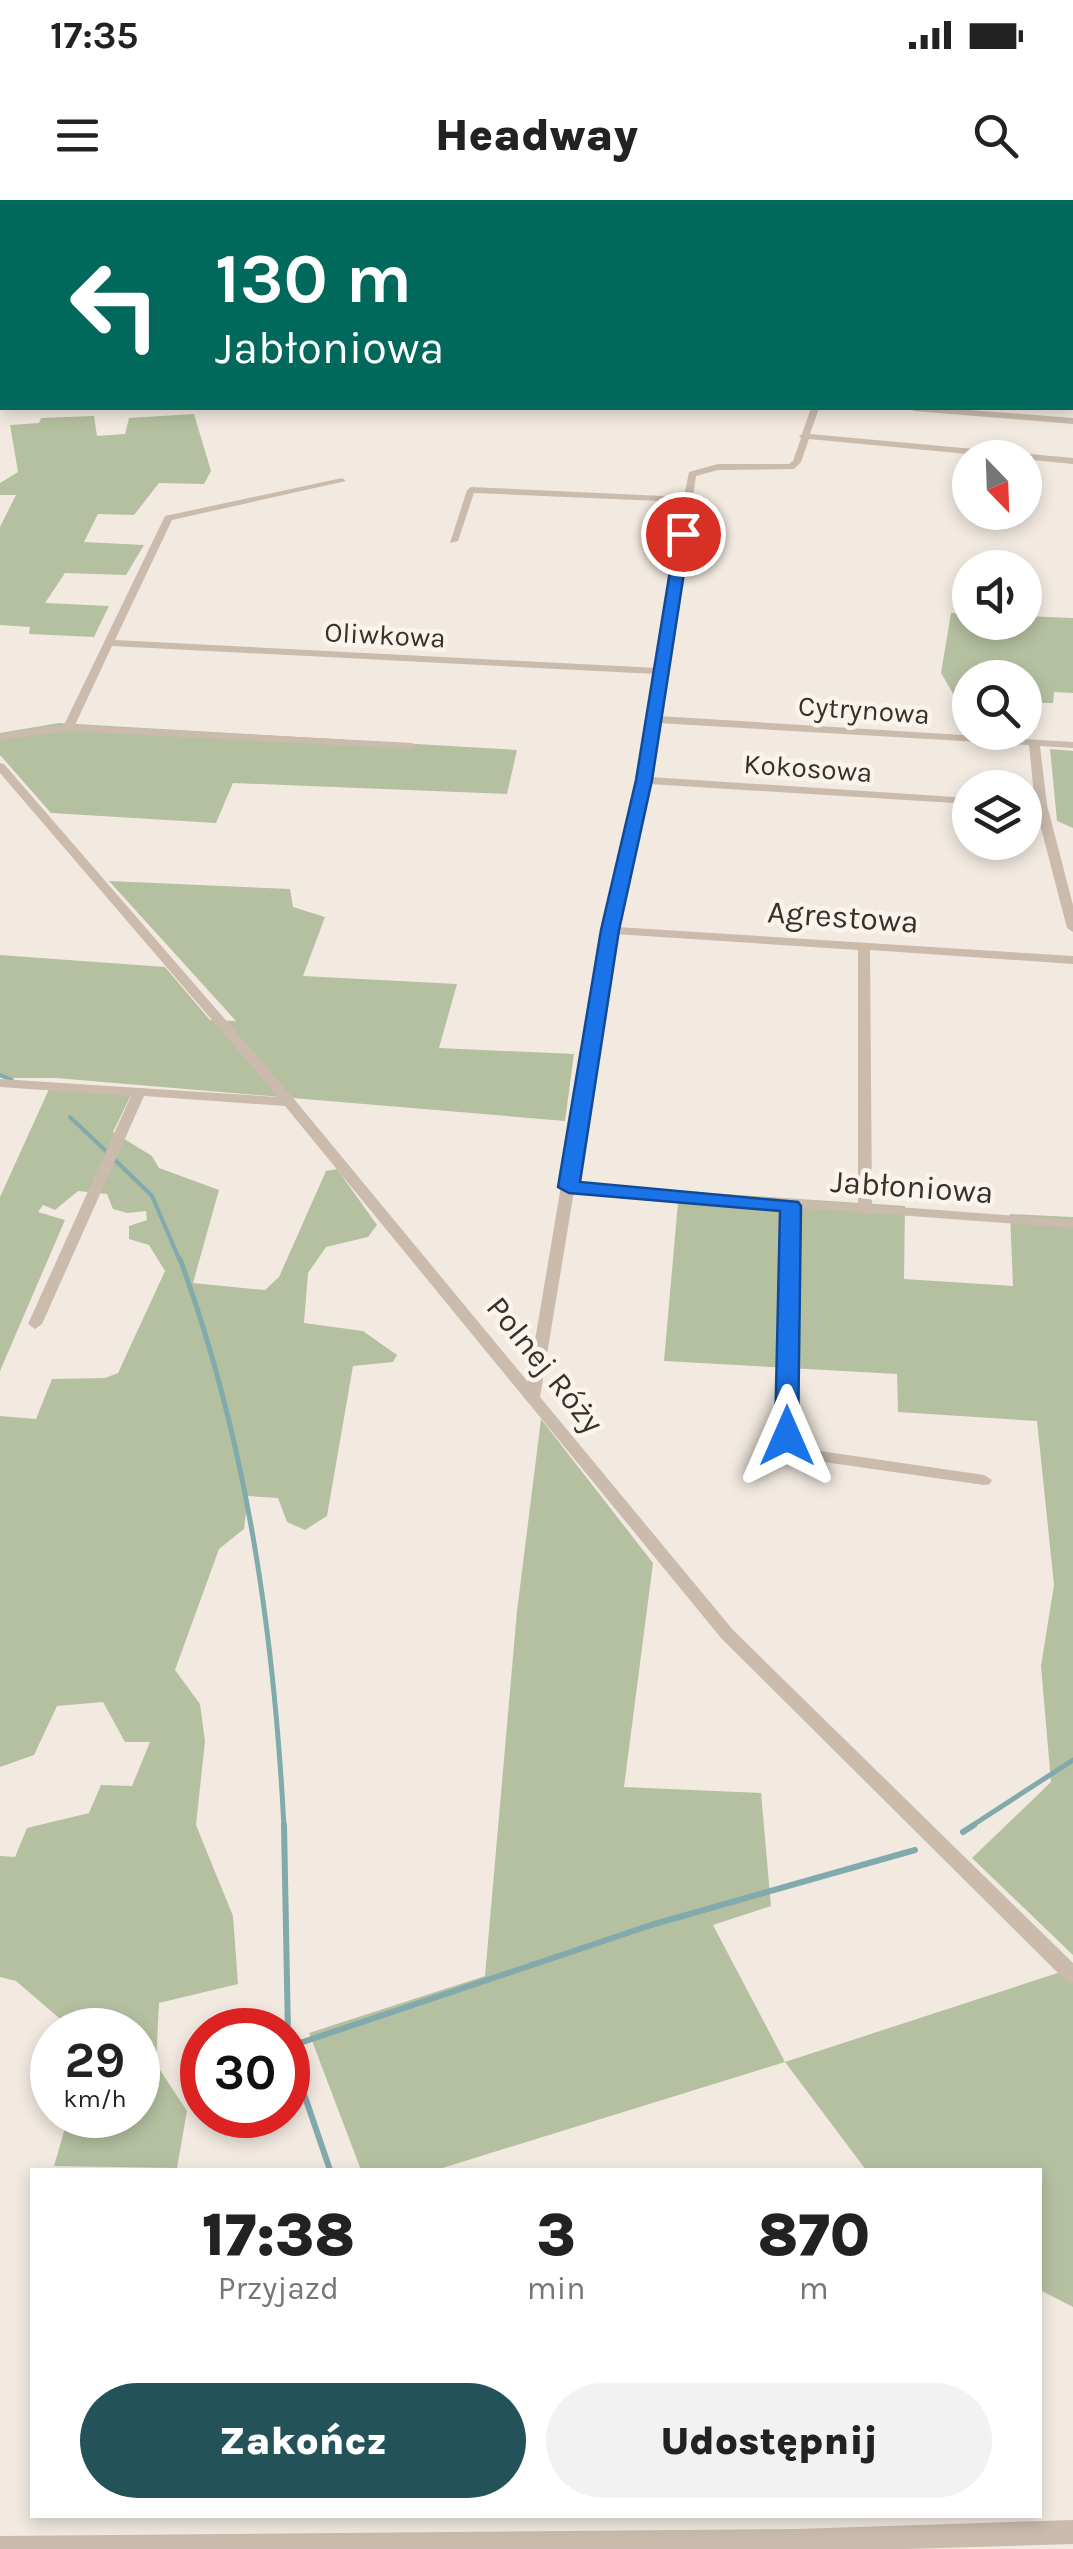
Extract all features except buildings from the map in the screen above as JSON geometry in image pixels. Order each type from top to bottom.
[{"type":"street","points":[[533,1396],[610,930],[644,780],[692,474],[718,467],[791,467],[797,462],[814,410]]},
{"type":"street","points":[[938,410],[1073,421]]},
{"type":"street","points":[[803,436],[1073,462]]},
{"type":"street","points":[[68,728],[168,518],[342,481]]},
{"type":"street","points":[[453,541],[471,490],[689,500]]},
{"type":"street","name":"Oliwkowa","points":[[108,643],[659,671]]},
{"type":"street","name":"Cytrynowa","points":[[651,719],[952,738]]},
{"type":"street","points":[[0,736],[68,728],[412,746]]},
{"type":"street","name":"Cytrynowa","points":[[1042,744],[1073,746]]},
{"type":"street","name":"Polnej Róży","points":[[0,766],[290,1102],[728,1634],[1073,1975]]},
{"type":"street","name":"Kokosowa","points":[[644,780],[952,800]]},
{"type":"street","points":[[1042,810],[1073,928]]},
{"type":"street","name":"Agrestowa","points":[[610,930],[1073,960]]},
{"type":"street","points":[[864,946],[866,1211]]},
{"type":"street","points":[[0,1083],[290,1102]]},
{"type":"street","points":[[35,1324],[139,1092]]},
{"type":"street","name":"Jabłoniowa","points":[[569,1187],[1073,1224]]},
{"type":"street","points":[[790,1206],[786,1414],[787,1436],[795,1448],[817,1456],[984,1480]]},
{"type":"street","points":[[0,2548],[797,2540],[1073,2532]]},
{"type":"green space","points":[[194,414],[211,471],[204,484],[159,483],[134,515],[98,514],[84,542],[144,545],[126,575],[65,573],[45,603],[109,606],[94,637],[29,634],[30,627],[0,625],[0,527],[16,495],[0,495],[0,483],[18,472],[10,425],[39,423],[41,418],[94,416],[97,436],[125,434],[129,418]]},
{"type":"green space","points":[[951,613],[952,640],[1042,640],[1042,617],[1073,618],[1073,693],[1054,692],[1053,703],[1042,703],[1042,660],[952,660],[952,692],[941,673]]},
{"type":"green space","points":[[59,723],[517,750],[507,794],[233,783],[216,823],[51,813],[0,755],[0,733]]},
{"type":"green space","points":[[1050,749],[1073,751],[1073,828],[1057,821]]},
{"type":"green space","points":[[109,881],[290,889],[293,907],[325,917],[303,976],[457,984],[439,1048],[574,1054],[565,1121],[56,1078],[0,1078],[0,955],[165,967],[210,1020],[236,1021]]},
{"type":"green space","points":[[50,1087],[131,1095],[113,1132],[152,1156],[159,1168],[219,1190],[193,1283],[265,1290],[279,1277],[326,1171],[337,1169],[377,1225],[368,1237],[326,1247],[308,1273],[304,1323],[363,1331],[397,1355],[393,1362],[353,1366],[327,1516],[305,1530],[287,1522],[278,1498],[248,1496],[244,1529],[219,1549],[175,1670],[200,1704],[205,1741],[196,1825],[233,1916],[238,1984],[159,2003],[159,2008],[47,2008],[16,1981],[0,1977],[0,1856],[15,1857],[27,1828],[89,1813],[101,1785],[132,1786],[150,1742],[125,1742],[103,1702],[57,1706],[34,1755],[0,1767],[0,1416],[36,1419],[52,1379],[105,1378],[118,1373],[165,1271],[149,1245],[129,1239],[129,1226],[147,1220],[146,1211],[127,1213],[113,1209],[107,1194],[78,1191],[55,1210],[43,1205],[38,1212],[65,1220],[0,1371],[0,1197]]},
{"type":"green space","points":[[679,1191],[905,1206],[904,1279],[1013,1286],[1010,1214],[1073,1217],[1073,1955],[972,1858],[1051,1782],[1041,1666],[1054,1585],[1037,1421],[898,1412],[897,1374],[664,1361]]},
{"type":"green space","points":[[541,1419],[653,1563],[624,1787],[761,1793],[771,1906],[713,1925],[785,2062],[442,2168],[360,2168],[310,2033],[485,1976],[517,1611]]},
{"type":"green space","points":[[1073,1968],[1073,2307],[1042,2291],[1042,2168],[864,2168],[785,2062]]},
{"type":"green space","points":[[160,2070],[180,2100],[182,2138],[177,2168],[54,2166],[62,2138],[160,2138]]},
{"type":"waterway","points":[[0,1075],[12,1080]]},
{"type":"waterway","points":[[70,1117],[107,1152]]},
{"type":"waterway","points":[[114,1159],[152,1196],[180,1261]]},
{"type":"waterway","points":[[180,1259],[223,1397],[240,1468],[273,1682],[284,1827]]},
{"type":"waterway","points":[[970,1827],[1073,1760]]},
{"type":"waterway","points":[[284,1825],[288,2008]]},
{"type":"waterway","points":[[963,1832],[974,1825]]},
{"type":"waterway","points":[[329,2168],[288,2047],[651,1925],[915,1850]]},
{"type":"route","points":[[683,534],[644,780],[610,930],[569,1187],[790,1206],[787,1436]]}]
